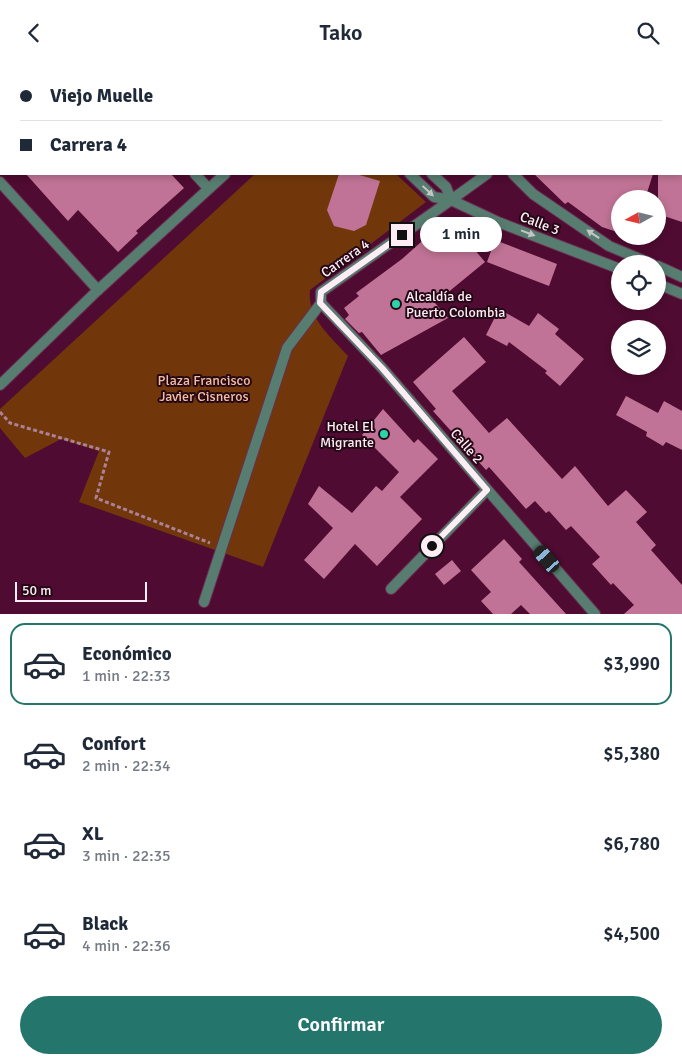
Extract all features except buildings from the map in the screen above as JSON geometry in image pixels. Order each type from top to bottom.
[{"type":"street","points":[[196,175],[208,188]]},
{"type":"street","points":[[0,385],[98,290],[224,175]]},
{"type":"street","name":"Calle 3","points":[[411,175],[434,197],[451,200],[498,221],[611,265]]},
{"type":"street","points":[[433,175],[446,187],[451,200]]},
{"type":"street","name":"Carrera 4","points":[[204,602],[287,348],[320,300],[321,292],[486,175]]},
{"type":"street","name":"Calle 3","points":[[514,175],[533,194],[609,246],[630,255]]},
{"type":"street","points":[[0,182],[98,290]]},
{"type":"street","points":[[600,261],[609,246]]},
{"type":"street","points":[[666,270],[682,277]]},
{"type":"street","points":[[666,287],[682,294]]},
{"type":"street","name":"Calle 2","points":[[320,300],[382,368],[594,614]]},
{"type":"street","points":[[391,589],[487,490]]},
{"type":"path","points":[[0,412],[10,423],[109,452],[96,498],[221,547]]},
{"type":"green space","name":"Plaza Francisco Javier Cisneros","points":[[254,175],[397,175],[426,202],[310,290],[310,300],[316,318],[348,356],[263,567],[79,502],[99,451],[61,439],[25,458],[0,428],[0,409]]},
{"type":"place","name":"Alcaldía de Puerto Colombia","points":[[396,304]]},
{"type":"place","name":"Hotel El Migrante","points":[[384,434]]},
{"type":"route","points":[[402,235],[321,292],[320,303],[382,368],[487,490],[432,546]]}]
